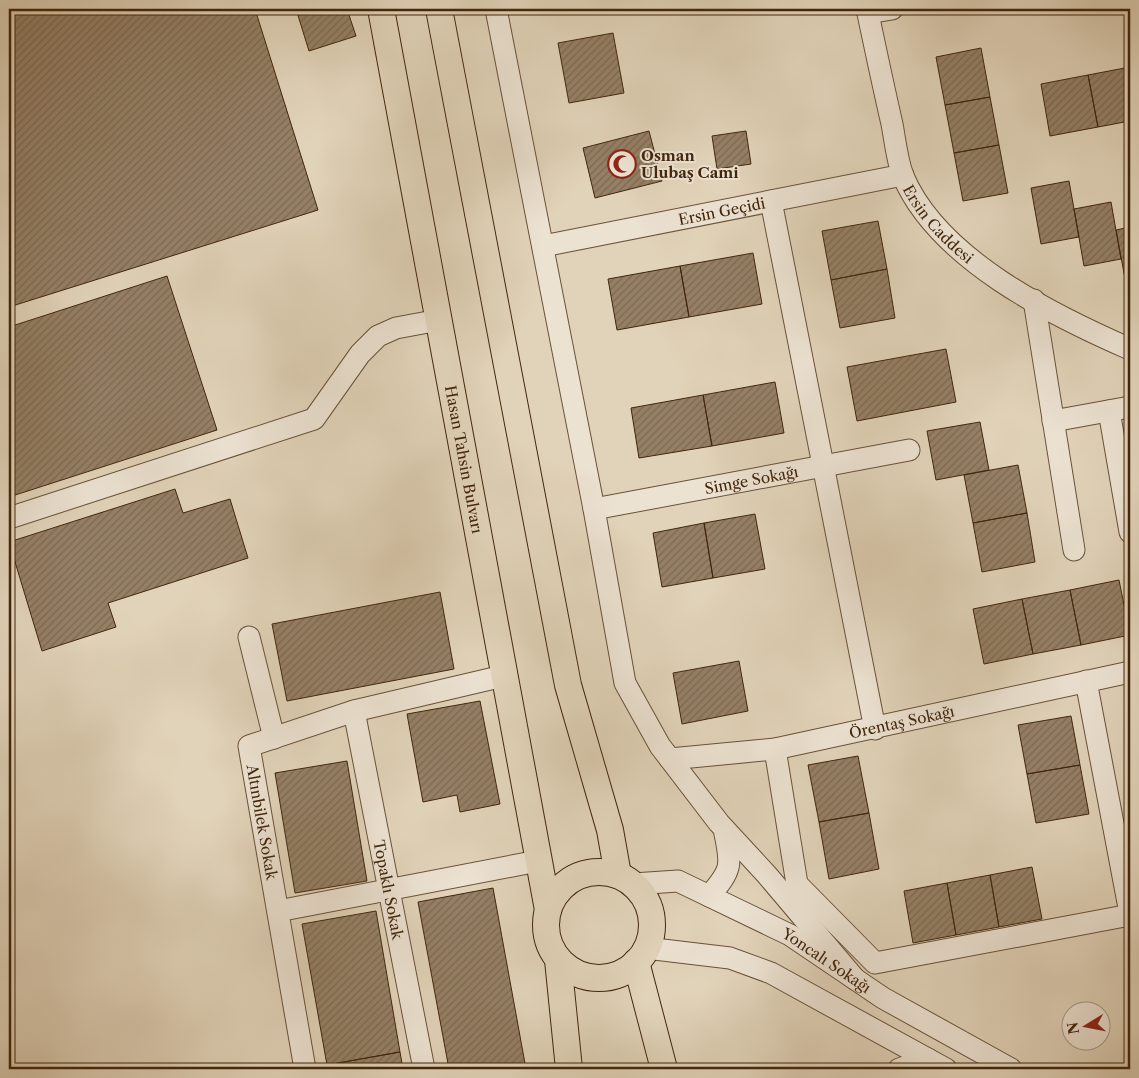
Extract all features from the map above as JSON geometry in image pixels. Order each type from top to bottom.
[{"type":"main road","name":"Hasan Tahsin Bulvarı","points":[[382,9],[503,676],[548,910]]},
{"type":"main road","points":[[440,9],[568,686],[625,880]]},
{"type":"main road","points":[[558,960],[572,971],[588,977],[606,978],[622,973],[641,955],[651,932],[651,914],[644,898],[625,880],[601,872],[583,874],[568,882],[556,894],[548,910],[546,927],[550,944],[558,960],[569,1069]]},
{"type":"main road","points":[[641,955],[664,1069]]},
{"type":"street","points":[[496,9],[594,509],[625,683],[660,746],[670,759],[724,828],[855,979]]},
{"type":"street","points":[[868,11],[892,9]]},
{"type":"street","name":"Ersin Caddesi","points":[[868,11],[903,175],[925,211],[949,239],[990,274],[1101,336],[1130,349]]},
{"type":"street","name":"Ersin Geçidi","points":[[543,246],[903,175]]},
{"type":"street","points":[[771,201],[875,729]]},
{"type":"street","points":[[1034,300],[1074,550]]},
{"type":"street","points":[[9,518],[314,419],[360,354],[378,336],[396,328],[439,320]]},
{"type":"street","points":[[1053,421],[1130,407]]},
{"type":"street","points":[[1109,411],[1130,532]]},
{"type":"street","name":"Simge Sokağı","points":[[594,509],[909,450]]},
{"type":"street","points":[[249,637],[274,738]]},
{"type":"street","name":"Örentaş Sokağı","points":[[670,759],[775,749],[875,729],[1130,672]]},
{"type":"street","name":"Altınbilek Sokak","points":[[305,1069],[249,746],[354,711],[503,676]]},
{"type":"street","points":[[775,749],[797,884],[874,963],[1130,914],[1086,681]]},
{"type":"street","name":"Topaklı Sokak","points":[[354,711],[424,1069]]},
{"type":"street","points":[[710,896],[726,877],[730,857],[724,828]]},
{"type":"street","points":[[278,911],[538,861]]},
{"type":"street","name":"Yoncalı Sokağı","points":[[625,880],[678,881],[790,935],[855,979],[955,1039],[1011,1069]]},
{"type":"street","points":[[641,955],[730,958],[771,973],[937,1064]]},
{"type":"street","points":[[899,1069],[937,1064]]},
{"type":"building","points":[[9,9],[255,9],[318,210],[9,307]]},
{"type":"building","points":[[296,9],[347,9],[356,36],[309,51]]},
{"type":"building","points":[[613,33],[624,93],[569,103],[558,43]]},
{"type":"building","points":[[981,48],[990,97],[945,105],[936,57]]},
{"type":"building","points":[[1130,67],[1130,121],[1098,127],[1088,75]]},
{"type":"building","points":[[1088,75],[1098,127],[1050,136],[1041,84]]},
{"type":"building","points":[[990,97],[999,145],[954,153],[945,105]]},
{"type":"building","name":"Osman Ulubaş Cami","points":[[649,131],[662,181],[595,198],[583,148]]},
{"type":"building","points":[[746,131],[751,164],[717,169],[712,136]]},
{"type":"building","points":[[999,145],[1008,193],[963,201],[954,153]]},
{"type":"building","points":[[1069,181],[1079,237],[1041,244],[1031,188]]},
{"type":"building","points":[[1111,202],[1121,259],[1084,266],[1074,209]]},
{"type":"building","points":[[878,221],[887,269],[831,280],[822,231]]},
{"type":"building","points":[[1130,227],[1130,284],[1126,284],[1116,230]]},
{"type":"building","points":[[753,253],[762,304],[689,317],[680,266]]},
{"type":"building","points":[[680,266],[689,317],[617,330],[608,279]]},
{"type":"building","points":[[887,269],[895,318],[840,328],[831,280]]},
{"type":"building","points":[[167,276],[217,430],[9,497],[9,327]]},
{"type":"building","points":[[946,349],[956,402],[857,421],[847,367]]},
{"type":"building","points":[[775,382],[784,433],[712,446],[703,395]]},
{"type":"building","points":[[703,395],[712,446],[639,458],[631,408]]},
{"type":"building","points":[[980,422],[989,470],[936,480],[927,431]]},
{"type":"building","points":[[1018,465],[1027,513],[973,523],[964,475]]},
{"type":"building","points":[[175,489],[183,513],[230,499],[248,558],[108,603],[116,627],[42,651],[9,542]]},
{"type":"building","points":[[1027,513],[1035,562],[982,572],[973,523]]},
{"type":"building","points":[[755,514],[765,569],[713,578],[704,523]]},
{"type":"building","points":[[704,523],[713,578],[662,587],[653,533]]},
{"type":"building","points":[[1119,580],[1130,635],[1081,645],[1070,590]]},
{"type":"building","points":[[1070,590],[1081,645],[1033,654],[1022,599]]},
{"type":"building","points":[[440,592],[454,669],[287,701],[272,624]]},
{"type":"building","points":[[1022,599],[1033,654],[984,664],[973,609]]},
{"type":"building","points":[[739,661],[748,711],[682,724],[673,673]]},
{"type":"building","points":[[480,701],[500,804],[460,812],[457,795],[423,802],[407,714]]},
{"type":"building","points":[[1071,716],[1080,765],[1027,774],[1018,725]]},
{"type":"building","points":[[858,756],[869,813],[819,822],[808,765]]},
{"type":"building","points":[[347,761],[367,881],[295,893],[275,773]]},
{"type":"building","points":[[1080,765],[1089,814],[1036,823],[1027,774]]},
{"type":"building","points":[[869,813],[879,869],[829,879],[819,822]]},
{"type":"building","points":[[1032,867],[1042,919],[999,927],[990,875]]},
{"type":"building","points":[[990,875],[999,927],[956,935],[947,883]]},
{"type":"building","points":[[947,883],[956,935],[913,943],[904,891]]},
{"type":"building","points":[[493,888],[526,1069],[449,1069],[418,902]]},
{"type":"building","points":[[376,911],[400,1052],[327,1065],[302,924]]},
{"type":"building","points":[[400,1052],[403,1069],[327,1069],[327,1065]]},
{"type":"place","name":"Osman Ulubaş Cami","points":[[622,164]]}]
